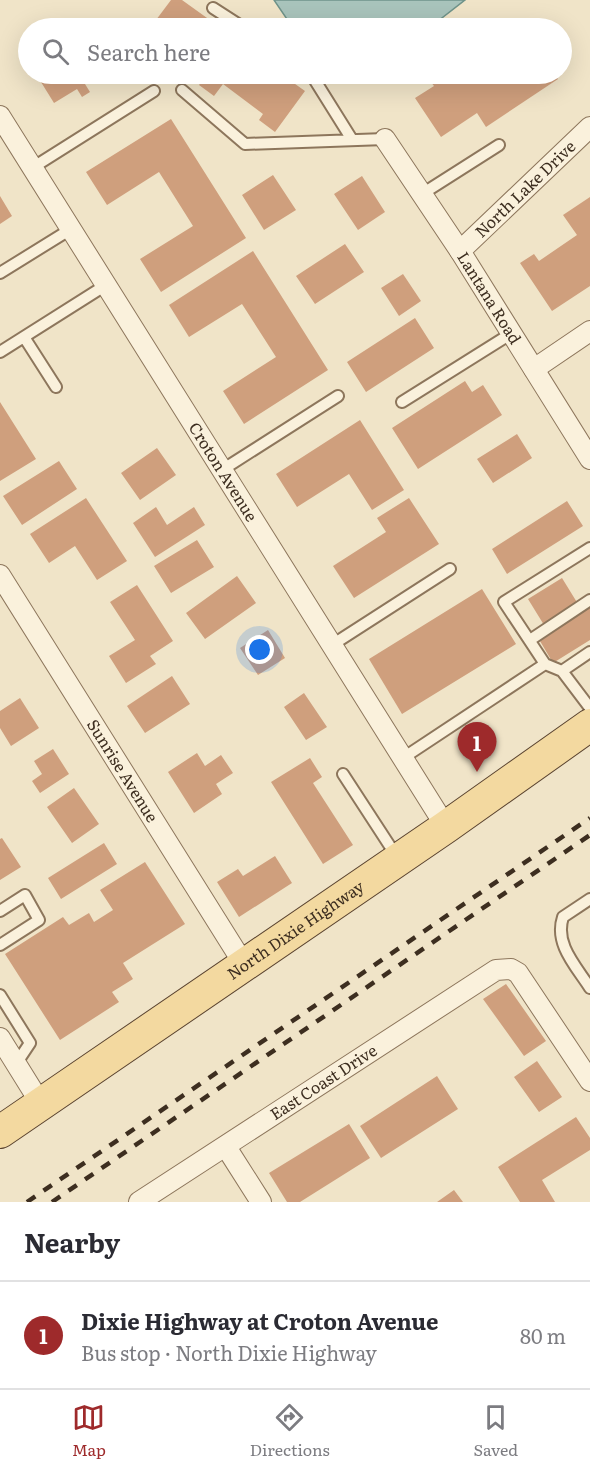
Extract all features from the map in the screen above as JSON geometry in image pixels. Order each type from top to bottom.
[{"type":"main road","name":"North Dixie Highway","points":[[0,1132],[245,966],[590,725]]},
{"type":"street","name":"Croton Avenue","points":[[0,116],[446,827]]},
{"type":"street","name":"North Lake Drive","points":[[460,251],[590,127]]},
{"type":"street","name":"Lantana Road","points":[[385,140],[460,251],[590,459]]},
{"type":"street","points":[[534,369],[590,331]]},
{"type":"street","name":"Sunrise Avenue","points":[[0,575],[245,966]]},
{"type":"street","name":"East Coast Drive","points":[[139,1202],[496,970],[511,969],[518,973],[590,1081]]},
{"type":"street","points":[[0,1038],[41,1104]]},
{"type":"street","points":[[226,1147],[261,1202]]},
{"type":"lane","points":[[213,8],[228,18]]},
{"type":"lane","points":[[317,84],[351,138]]},
{"type":"lane","points":[[182,90],[244,144],[351,138],[385,140]]},
{"type":"lane","points":[[32,168],[154,91]]},
{"type":"lane","points":[[422,194],[499,145]]},
{"type":"lane","points":[[0,273],[71,230]]},
{"type":"lane","points":[[0,352],[106,285]]},
{"type":"lane","points":[[402,402],[512,333]]},
{"type":"lane","points":[[24,336],[56,387]]},
{"type":"lane","points":[[222,470],[338,396]]},
{"type":"lane","points":[[590,548],[504,602],[545,664],[562,671],[590,708]]},
{"type":"lane","points":[[332,645],[450,569]]},
{"type":"lane","points":[[530,640],[554,628],[579,611],[590,600]]},
{"type":"lane","points":[[562,671],[573,657],[590,652]]},
{"type":"lane","points":[[403,758],[545,664]]},
{"type":"lane","points":[[343,774],[398,860]]},
{"type":"lane","points":[[0,911],[25,895],[39,920],[0,945]]},
{"type":"lane","points":[[590,899],[563,917],[560,926],[560,940],[590,988]]},
{"type":"lane","points":[[0,994],[30,1043],[16,1064]]},
{"type":"water","points":[[274,0],[465,0],[442,18],[286,18]]},
{"type":"building","points":[[171,0],[182,0],[207,18],[158,18]]},
{"type":"building","points":[[42,84],[85,84],[90,92],[82,97],[77,89],[54,103]]},
{"type":"building","points":[[200,84],[223,84],[214,96]]},
{"type":"building","points":[[223,84],[295,84],[305,91],[275,132],[259,120],[263,114]]},
{"type":"building","points":[[432,84],[550,84],[486,127],[477,113],[441,137],[415,98],[434,86]]},
{"type":"building","points":[[171,119],[246,238],[161,292],[140,259],[193,226],[159,172],[107,205],[86,172]]},
{"type":"building","points":[[273,175],[296,210],[264,230],[242,195]]},
{"type":"building","points":[[362,176],[385,212],[358,230],[334,194]]},
{"type":"building","points":[[0,196],[12,216],[0,224]]},
{"type":"building","points":[[590,197],[590,286],[552,311],[520,263],[534,254],[539,261],[577,235],[563,215]]},
{"type":"building","points":[[345,244],[364,272],[315,304],[296,276]]},
{"type":"building","points":[[253,251],[328,370],[244,424],[223,391],[276,357],[242,304],[189,337],[169,305]]},
{"type":"building","points":[[403,274],[421,301],[399,316],[381,288]]},
{"type":"building","points":[[415,318],[434,348],[366,392],[347,362]]},
{"type":"building","points":[[465,381],[472,392],[483,385],[502,415],[418,469],[392,428]]},
{"type":"building","points":[[0,402],[36,459],[0,481]]},
{"type":"building","points":[[360,420],[404,490],[372,510],[349,474],[297,507],[276,474]]},
{"type":"building","points":[[517,434],[532,458],[493,483],[477,459]]},
{"type":"building","points":[[157,448],[176,475],[140,500],[121,473]]},
{"type":"building","points":[[59,461],[77,489],[22,525],[3,496]]},
{"type":"building","points":[[86,498],[127,561],[97,580],[75,546],[49,563],[30,534]]},
{"type":"building","points":[[409,498],[439,544],[354,598],[333,566],[386,532],[377,518]]},
{"type":"building","points":[[567,501],[583,526],[507,574],[492,549]]},
{"type":"building","points":[[156,507],[167,525],[194,507],[205,525],[155,557],[133,523]]},
{"type":"building","points":[[197,540],[214,567],[171,593],[154,566]]},
{"type":"building","points":[[237,576],[256,603],[205,639],[186,613]]},
{"type":"building","points":[[562,578],[578,604],[544,625],[528,599]]},
{"type":"building","points":[[137,585],[173,641],[150,656],[156,664],[126,683],[109,656],[135,640],[110,602]]},
{"type":"building","points":[[482,589],[516,644],[402,714],[369,659]]},
{"type":"building","points":[[590,607],[590,640],[553,663],[540,641]]},
{"type":"building","points":[[268,630],[285,658],[258,675],[240,648]]},
{"type":"building","points":[[172,676],[190,704],[145,733],[127,706]]},
{"type":"building","points":[[304,693],[327,727],[306,740],[284,707]]},
{"type":"building","points":[[20,698],[39,728],[11,746],[0,728],[0,711]]},
{"type":"building","points":[[53,749],[69,774],[40,793],[32,781],[42,774],[34,761]]},
{"type":"building","points":[[197,753],[205,766],[221,755],[233,773],[216,784],[222,794],[194,813],[168,772]]},
{"type":"building","points":[[310,758],[322,777],[313,783],[353,845],[323,864],[271,782]]},
{"type":"building","points":[[74,788],[99,824],[72,843],[47,807]]},
{"type":"building","points":[[2,838],[21,867],[0,880],[0,839]]},
{"type":"building","points":[[104,843],[117,864],[61,899],[48,878]]},
{"type":"building","points":[[275,856],[292,883],[239,917],[217,882],[238,869],[243,876]]},
{"type":"building","points":[[145,862],[185,924],[123,963],[133,979],[112,992],[119,1002],[60,1040],[5,954],[63,917],[69,925],[89,913],[94,922],[113,910],[100,890]]},
{"type":"building","points":[[506,984],[546,1041],[524,1056],[483,999]]},
{"type":"building","points":[[537,1061],[562,1097],[539,1112],[514,1077]]},
{"type":"building","points":[[437,1076],[458,1109],[381,1158],[360,1126]]},
{"type":"building","points":[[576,1117],[590,1138],[590,1150],[542,1180],[555,1202],[520,1202],[498,1167]]},
{"type":"building","points":[[349,1124],[370,1158],[300,1202],[287,1202],[269,1173]]},
{"type":"building","points":[[454,1190],[463,1202],[437,1202]]},
{"type":"railway","points":[[27,1202],[590,818]]},
{"type":"railway","points":[[52,1202],[590,835]]},
{"type":"place","name":"Dixie Highway at Croton Avenue","points":[[477,772]]}]
